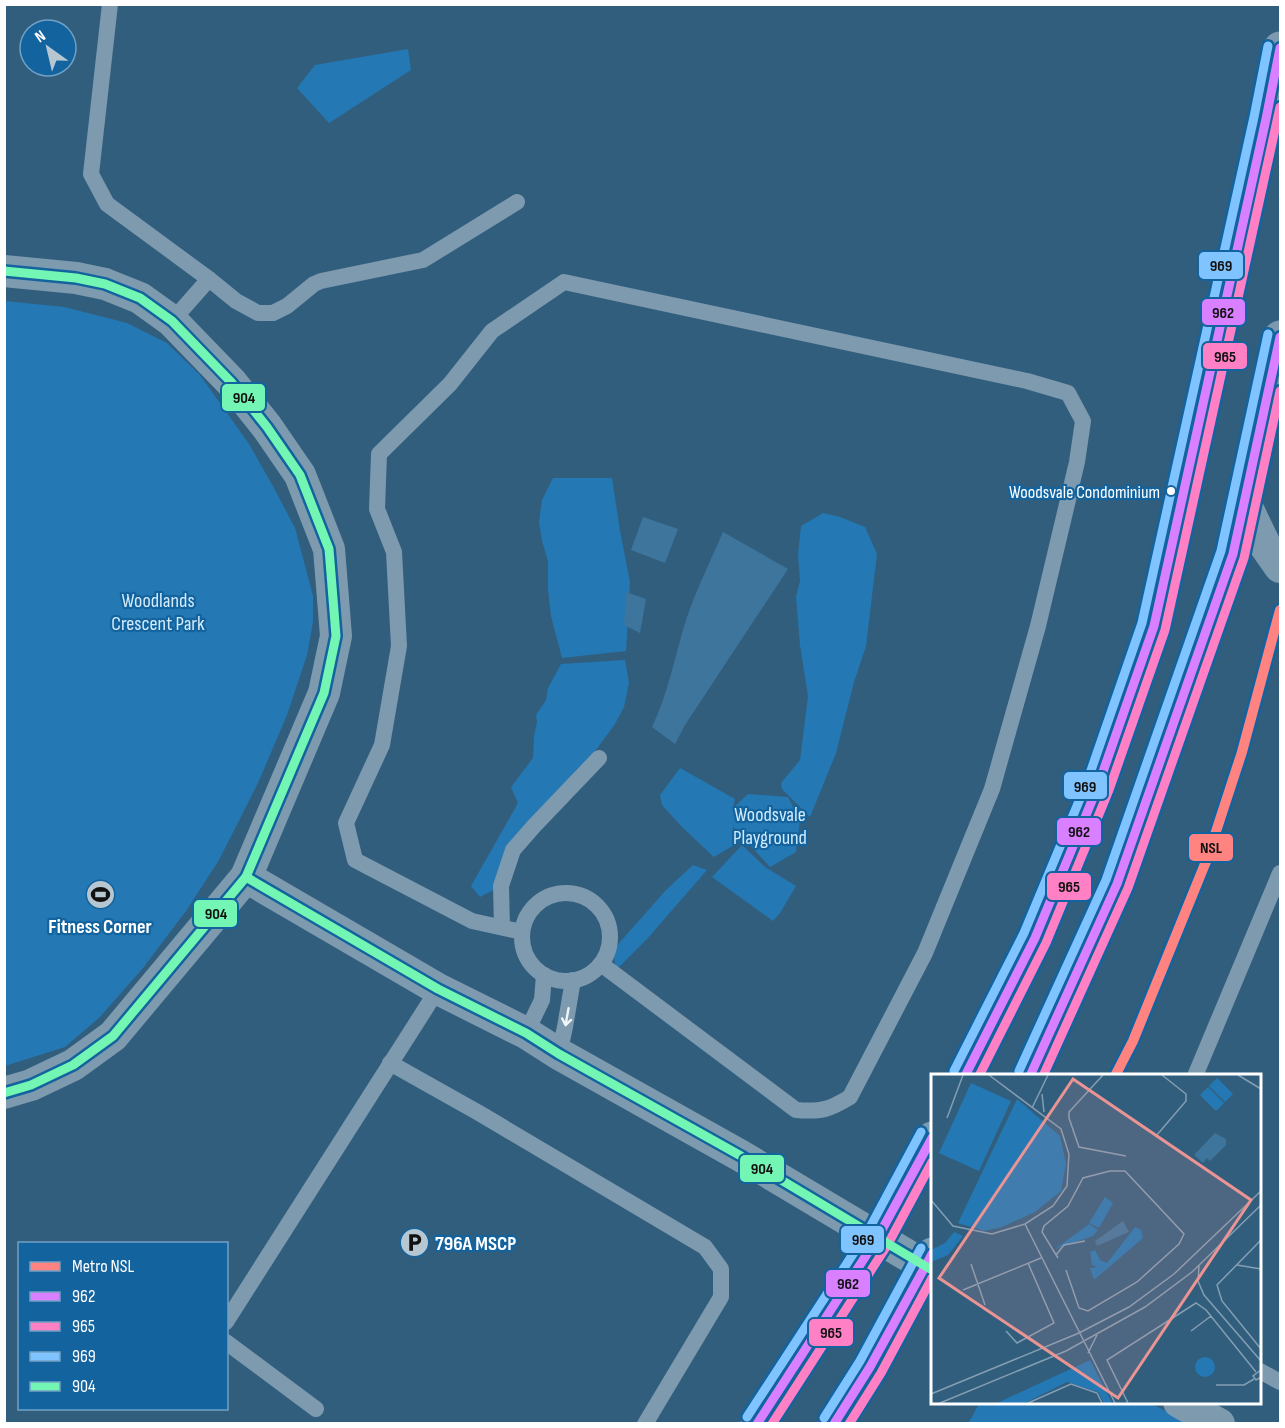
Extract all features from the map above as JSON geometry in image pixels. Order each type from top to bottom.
[{"type":"main road","points":[[966,1074],[1035,938],[1098,786],[1154,626],[1281,48]]},
{"type":"main road","points":[[1031,1074],[1117,884],[1233,554],[1281,337]]},
{"type":"main road","points":[[757,1424],[878,1237],[931,1142]]},
{"type":"main road","points":[[834,1424],[930,1263]]},
{"type":"street","points":[[4,271],[76,278],[105,284],[140,298],[172,321],[232,383],[267,427],[300,475],[329,549],[336,636],[324,693],[246,877],[113,1036],[73,1065],[31,1085],[4,1093]]},
{"type":"street","points":[[1245,502],[1266,547],[1281,567]]},
{"type":"street","points":[[246,877],[438,989],[526,1033],[878,1237],[930,1263]]},
{"type":"street","points":[[1183,1404],[1219,1424]]},
{"type":"lane","points":[[110,4],[91,174],[107,204],[236,301],[258,313],[273,313],[287,306],[321,281],[423,260],[517,202]]},
{"type":"lane","points":[[172,321],[209,279]]},
{"type":"lane","points":[[522,932],[472,921],[355,860],[346,823],[382,745],[399,646],[394,552],[377,508],[379,454],[450,384],[492,331],[564,282],[1027,381],[1068,393],[1083,421],[1077,462],[1038,626],[993,789],[925,953],[850,1097],[833,1107],[814,1112],[796,1110],[601,964]]},
{"type":"lane","points":[[502,927],[501,886],[513,850],[599,758]]},
{"type":"lane","points":[[1196,1074],[1281,873]]},
{"type":"lane","points":[[561,892],[581,894],[599,906],[609,924],[610,945],[601,964],[588,975],[573,980],[558,980],[544,975],[531,964],[523,949],[522,932],[526,915],[541,900],[561,892]]},
{"type":"lane","points":[[526,1033],[542,1000],[544,975]]},
{"type":"lane","points":[[559,1054],[573,980]]},
{"type":"lane","points":[[228,1319],[438,989]]},
{"type":"lane","points":[[390,1063],[705,1247],[721,1269],[721,1297],[645,1424]]},
{"type":"lane","points":[[228,1343],[316,1409]]},
{"type":"lane","points":[[1261,1372],[1281,1382]]},
{"type":"green space","points":[[408,49],[411,70],[329,123],[297,88],[315,65]]},
{"type":"green space","name":"Woodlands Crescent Park","points":[[5,301],[64,307],[127,323],[167,343],[200,375],[249,444],[295,528],[313,596],[313,622],[307,655],[287,715],[258,783],[219,860],[186,911],[143,968],[100,1017],[65,1047],[5,1066]]},
{"type":"green space","points":[[553,478],[612,478],[630,582],[626,651],[562,658],[551,616],[548,561],[539,522],[542,500]]},
{"type":"green space","points":[[823,513],[865,527],[877,554],[866,646],[854,682],[836,753],[810,817],[782,789],[781,783],[800,760],[808,696],[800,645],[796,597],[800,581],[798,554],[801,526]]},
{"type":"green space","points":[[625,660],[629,683],[624,707],[615,724],[590,758],[530,821],[501,886],[480,897],[471,886],[518,803],[511,787],[533,758],[536,715],[546,700],[548,688],[561,664]]},
{"type":"green space","name":"Woodsvale Playground","points":[[680,768],[735,799],[733,808],[748,794],[788,797],[800,820],[796,852],[770,867],[734,828],[733,824],[734,845],[714,857],[662,805],[660,795]]},
{"type":"green space","points":[[742,845],[765,867],[796,886],[773,921],[712,877]]},
{"type":"green space","points":[[693,865],[707,870],[647,939],[616,970],[613,950],[666,890]]},
{"type":"green space","points":[[979,1404],[1152,1404],[1189,1423],[968,1424]]},
{"type":"shaded area","points":[[643,517],[678,529],[665,563],[631,550]]},
{"type":"shaded area","points":[[723,532],[788,569],[685,725],[675,744],[652,727],[667,687],[691,606]]},
{"type":"shaded area","points":[[626,592],[646,599],[640,633],[624,625]]},
{"type":"metro line","name":"NSL","points":[[1116,1074],[1133,1041],[1207,859],[1242,752],[1280,610]]},
{"type":"transit line","name":"969","points":[[954,1071],[1024,933],[1087,782],[1142,623],[1268,46]]},
{"type":"transit line","name":"962","points":[[966,1074],[1035,938],[1098,786],[1154,626],[1280,48]]},
{"type":"transit line","name":"965","points":[[980,1074],[1046,943],[1109,790],[1165,630],[1280,107]]},
{"type":"transit line","name":"904","points":[[4,271],[76,278],[105,284],[140,298],[172,321],[232,383],[267,427],[300,475],[329,549],[336,636],[324,693],[246,877],[113,1036],[73,1065],[31,1085],[4,1093]]},
{"type":"transit line","name":"969","points":[[1019,1071],[1106,880],[1221,551],[1268,334]]},
{"type":"transit line","name":"962","points":[[1031,1074],[1117,884],[1233,554],[1280,337]]},
{"type":"transit line","name":"965","points":[[1044,1074],[1128,888],[1244,558],[1280,391]]},
{"type":"transit line","name":"904","points":[[246,877],[438,989],[526,1033],[559,1054],[741,1156],[931,1269]]},
{"type":"transit line","name":"969","points":[[747,1417],[868,1231],[921,1132]]},
{"type":"transit line","name":"962","points":[[757,1424],[878,1237],[931,1140]]},
{"type":"transit line","name":"965","points":[[772,1424],[888,1244],[931,1164]]},
{"type":"transit line","name":"969","points":[[824,1418],[860,1361],[921,1248]]},
{"type":"transit line","name":"962","points":[[834,1424],[870,1367],[931,1256]]},
{"type":"transit line","name":"965","points":[[849,1424],[881,1373],[931,1280]]},
{"type":"place","name":"Woodsvale Condominium","points":[[1171,491]]},
{"type":"place","name":"Fitness Corner","points":[[100,895]]},
{"type":"place","name":"796A MSCP","points":[[414,1243]]}]
